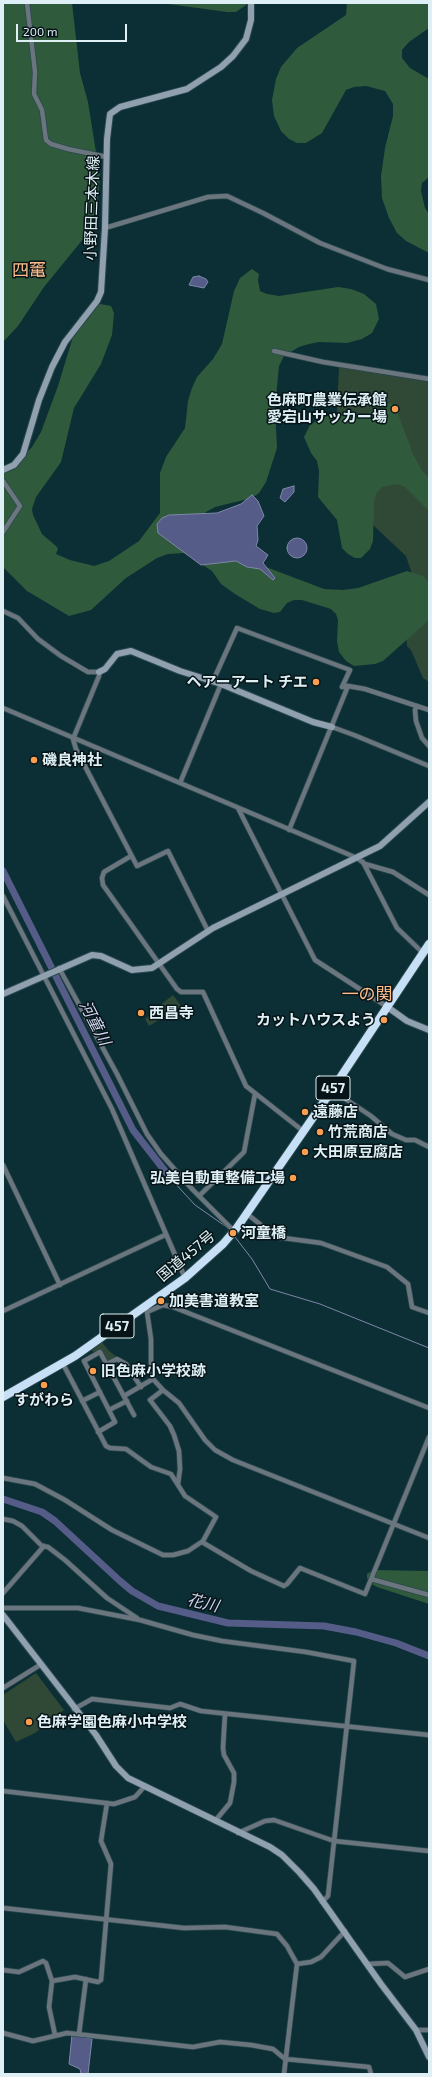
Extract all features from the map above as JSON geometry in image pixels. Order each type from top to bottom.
[{"type":"highway","name":"国道457号","points":[[3,1398],[63,1364],[147,1308],[185,1278],[223,1244],[235,1230],[332,1090],[386,1006],[429,944]]},
{"type":"street","points":[[27,3],[35,72],[34,94],[42,110],[46,140],[51,144],[68,149],[107,157]]},
{"type":"street","name":"小野田三本木線","points":[[3,470],[14,465],[23,454],[39,400],[52,367],[65,342],[99,297],[102,285],[110,114],[120,107],[187,89],[200,82],[229,60],[242,45],[249,32],[251,3]]},
{"type":"street","points":[[105,228],[208,197],[227,196],[320,243],[387,269],[429,280]]},
{"type":"street","points":[[274,351],[323,362],[429,379]]},
{"type":"street","points":[[3,481],[20,506],[3,532]]},
{"type":"street","points":[[3,611],[22,622],[38,639],[52,650],[88,672],[99,672],[105,669],[117,654],[131,651],[180,671],[221,684],[313,722],[354,735],[429,766]]},
{"type":"street","points":[[213,682],[237,628],[350,670],[342,687],[348,686],[365,689],[429,710]]},
{"type":"street","points":[[99,672],[99,676],[73,739],[137,866],[168,851],[208,931]]},
{"type":"street","points":[[180,783],[221,684]]},
{"type":"street","points":[[289,830],[348,686]]},
{"type":"street","points":[[417,706],[415,710],[416,721],[422,738],[429,746]]},
{"type":"street","points":[[3,708],[360,860],[393,872],[429,895]]},
{"type":"street","points":[[3,994],[87,956],[97,955],[132,970],[147,970],[159,965],[208,931],[282,894],[360,860],[388,840],[429,802]]},
{"type":"street","points":[[238,808],[315,960],[407,1021],[429,1030]]},
{"type":"street","points":[[131,856],[104,872],[102,882],[159,965],[179,991],[203,992],[246,1086],[303,1131]]},
{"type":"street","points":[[360,860],[397,928],[423,954]]},
{"type":"street","points":[[3,896],[112,1109],[165,1235],[185,1278]]},
{"type":"street","points":[[58,968],[117,1074],[147,1134],[172,1168],[231,1228],[235,1230]]},
{"type":"street","points":[[332,1090],[371,1116],[392,1134],[406,1140],[415,1140],[429,1147]]},
{"type":"street","points":[[199,1196],[244,1152],[255,1094]]},
{"type":"street","points":[[3,1164],[60,1285]]},
{"type":"street","points":[[246,1213],[276,1237],[321,1243],[387,1267],[408,1284],[412,1307],[429,1313]]},
{"type":"street","points":[[3,1311],[165,1235]]},
{"type":"street","points":[[429,1408],[173,1307],[163,1305],[147,1308],[146,1315],[151,1339],[151,1369],[153,1379],[183,1408],[208,1443],[225,1456],[429,1538]]},
{"type":"street","points":[[88,1347],[92,1356]]},
{"type":"street","points":[[98,1432],[115,1422],[84,1361],[100,1352],[134,1415]]},
{"type":"street","points":[[107,1364],[117,1359],[126,1364],[141,1387]]},
{"type":"street","points":[[3,1478],[35,1484],[65,1500],[112,1530],[163,1555],[178,1554],[194,1548],[202,1542],[216,1517],[184,1496],[171,1474],[151,1467],[126,1449],[108,1447],[98,1432],[63,1364]]},
{"type":"street","points":[[109,1410],[153,1379]]},
{"type":"street","points":[[163,1390],[150,1400],[170,1426],[174,1435],[180,1457],[178,1484]]},
{"type":"street","points":[[82,1401],[100,1392]]},
{"type":"street","points":[[202,1542],[251,1571],[284,1586],[300,1568],[365,1594],[429,1437]]},
{"type":"street","points":[[3,1519],[18,1524],[42,1546],[65,1560],[107,1598],[140,1620]]},
{"type":"street","points":[[3,1593],[44,1546]]},
{"type":"street","points":[[371,1579],[429,1595]]},
{"type":"street","points":[[3,1608],[78,1608],[140,1620],[193,1635],[222,1641],[306,1652],[354,1661],[328,1896],[322,1902]]},
{"type":"street","points":[[3,1615],[74,1709],[96,1735],[116,1766],[128,1778],[282,1855],[314,1889],[322,1902],[345,1931],[367,1964],[416,2030],[429,2057]]},
{"type":"street","points":[[3,1688],[40,1665]]},
{"type":"street","points":[[74,1709],[93,1699],[170,1708],[180,1704],[200,1711],[429,1735]]},
{"type":"street","points":[[215,1821],[230,1803],[234,1782],[234,1773],[224,1755],[223,1748],[225,1714]]},
{"type":"street","points":[[3,1791],[117,1804],[132,1798],[145,1786]]},
{"type":"street","points":[[52,1981],[75,1977],[98,1982],[101,1980],[105,1919],[111,1864],[101,1841],[107,1803]]},
{"type":"street","points":[[238,1832],[269,1820],[334,1841],[429,1851]]},
{"type":"street","points":[[3,1908],[184,1928],[225,1927],[274,1933],[285,1942],[297,1964],[284,2074]]},
{"type":"street","points":[[297,1964],[311,1962],[322,1957],[345,1931]]},
{"type":"street","points":[[3,1970],[19,1972],[43,1961],[46,1963],[52,1981],[49,2007],[55,2035]]},
{"type":"street","points":[[367,1964],[388,1963],[405,1977],[429,1969]]},
{"type":"street","points":[[79,2034],[86,1979]]},
{"type":"street","points":[[416,2030],[429,2030]]},
{"type":"street","points":[[3,2034],[32,2041],[67,2033],[193,2047],[220,2042],[258,2046],[273,2049],[286,2059],[369,2067],[371,2074]]},
{"type":"green space","points":[[3,3],[72,3],[80,73],[88,102],[100,177],[97,206],[88,233],[44,287],[18,326],[3,342]]},
{"type":"green space","points":[[161,3],[249,3],[236,12],[227,12]]},
{"type":"green space","points":[[347,3],[429,3],[429,28],[409,42],[402,50],[402,58],[410,68],[429,79],[429,177],[422,183],[421,191],[425,208],[429,214],[429,253],[406,241],[397,233],[389,218],[382,198],[381,176],[385,148],[393,116],[393,104],[385,91],[366,86],[354,87],[346,90],[322,133],[306,143],[297,143],[289,139],[281,131],[274,116],[272,100],[276,79],[281,67],[297,48],[346,15]]},
{"type":"green space","points":[[252,269],[259,274],[258,280],[260,291],[267,294],[279,296],[338,287],[351,289],[364,294],[376,304],[379,319],[372,333],[362,339],[347,343],[319,342],[309,344],[299,347],[284,356],[279,366],[275,408],[277,448],[266,482],[259,493],[252,498],[215,507],[206,512],[202,518],[224,551],[324,589],[343,590],[358,588],[407,571],[423,576],[429,583],[429,620],[383,661],[375,664],[354,666],[346,661],[339,652],[337,641],[338,620],[336,614],[331,609],[302,600],[294,600],[287,603],[280,612],[274,613],[260,609],[221,584],[212,571],[184,553],[168,554],[157,558],[126,578],[91,610],[69,616],[27,591],[3,567],[3,468],[21,458],[32,447],[41,432],[58,386],[79,317],[91,306],[100,304],[111,306],[114,313],[112,335],[101,364],[74,408],[61,462],[36,497],[32,509],[33,515],[42,534],[58,549],[56,554],[70,560],[94,566],[109,561],[139,541],[160,513],[160,473],[166,457],[185,428],[188,401],[192,388],[197,377],[213,359],[222,344],[234,291],[240,278]]},
{"type":"green space","points":[[339,367],[429,382],[429,682],[423,678],[411,650],[407,646],[404,604],[413,577],[406,556],[359,512],[336,431]]},
{"type":"green space","points":[[388,403],[392,404],[397,411],[413,454],[422,471],[429,478],[429,511],[405,487],[398,484],[382,487],[376,494],[374,502],[373,541],[370,549],[361,558],[355,558],[342,548],[337,520],[318,497],[319,471],[317,461],[311,453],[304,437],[310,425],[324,416],[353,416],[365,414]]},
{"type":"green space","points":[[173,995],[181,1006],[149,1026],[145,1019],[160,1009],[159,1006]]},
{"type":"green space","points":[[102,1342],[109,1351],[117,1357],[107,1361],[101,1350],[93,1352],[92,1350]]},
{"type":"green space","points":[[373,1570],[429,1571],[429,1604],[377,1587],[370,1583],[367,1578],[367,1574]]},
{"type":"green space","points":[[36,1673],[64,1710],[35,1733],[16,1742],[3,1720],[3,1695]]},
{"type":"water","points":[[199,276],[206,279],[208,282],[204,288],[189,285],[193,277]]},
{"type":"water","points":[[294,486],[294,492],[285,502],[280,498],[283,489]]},
{"type":"water","points":[[252,495],[258,501],[264,516],[257,526],[258,540],[256,546],[268,555],[263,563],[275,578],[273,580],[260,569],[247,567],[236,561],[201,565],[158,533],[157,524],[162,518],[169,515],[217,513],[241,504]]},
{"type":"water","points":[[293,538],[301,538],[307,544],[307,552],[301,558],[293,558],[287,552],[287,544]]},
{"type":"water","points":[[72,2035],[92,2039],[88,2074],[81,2074],[80,2069],[69,2064]]},
{"type":"waterway","name":"河童川","points":[[3,871],[133,1130],[172,1180]]},
{"type":"waterway","points":[[172,1180],[195,1205],[228,1228]]},
{"type":"waterway","points":[[235,1237],[252,1259],[270,1289],[320,1304],[429,1348]]},
{"type":"waterway","name":"花川","points":[[3,1499],[42,1512],[55,1521],[132,1591],[158,1606],[228,1623],[324,1626],[356,1632],[396,1643],[429,1656]]},
{"type":"place","name":"色麻町農業伝承館 愛宕山サッカー場","points":[[395,409]]},
{"type":"place","name":"ヘアーアート チエ","points":[[316,682]]},
{"type":"place","name":"磯良神社","points":[[34,760]]},
{"type":"place","name":"西昌寺","points":[[141,1013]]},
{"type":"place","name":"カットハウスよう","points":[[384,1020]]},
{"type":"place","name":"遠藤店","points":[[305,1112]]},
{"type":"place","name":"竹荒商店","points":[[320,1132]]},
{"type":"place","name":"大田原豆腐店","points":[[305,1152]]},
{"type":"place","name":"弘美自動車整備工場","points":[[293,1178]]},
{"type":"place","name":"河童橋","points":[[233,1233]]},
{"type":"place","name":"加美書道教室","points":[[161,1301]]},
{"type":"place","name":"旧色麻小学校跡","points":[[93,1371]]},
{"type":"place","name":"すがわら","points":[[44,1385]]},
{"type":"place","name":"色麻学園色麻小中学校","points":[[29,1722]]},
{"type":"district","name":"四竃","points":[[29,270]]},
{"type":"district","name":"一の関","points":[[367,994]]}]
